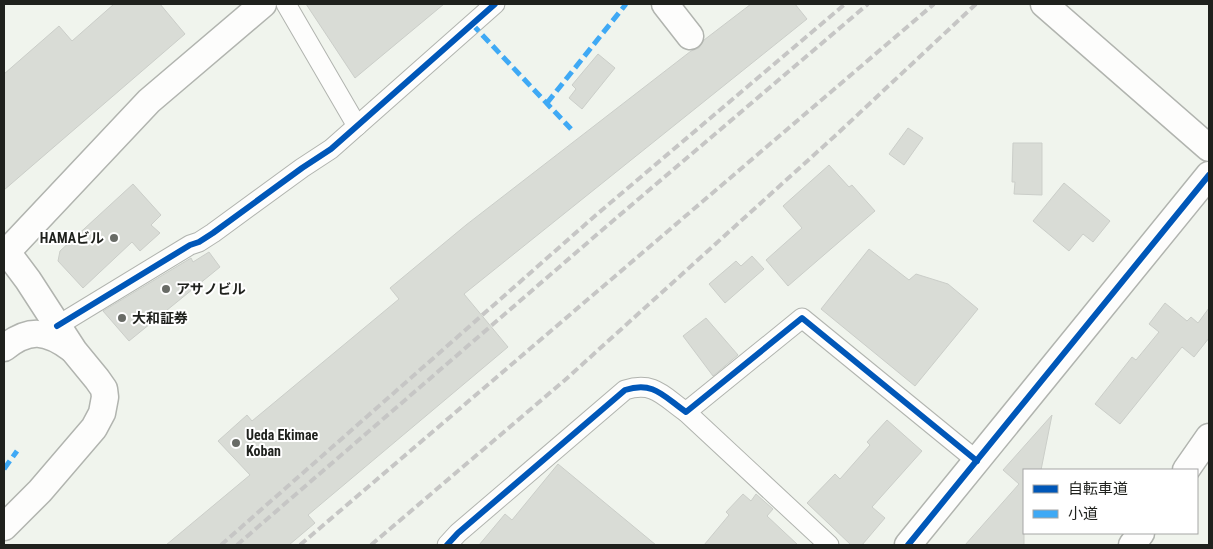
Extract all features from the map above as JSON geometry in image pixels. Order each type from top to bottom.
[{"type":"street","points":[[5,526],[40,491],[100,420],[104,404],[104,389],[74,351],[28,280],[5,253],[150,101],[263,4]]},
{"type":"street","points":[[286,4],[357,126]]},
{"type":"street","points":[[57,326],[213,233],[331,149],[494,4]]},
{"type":"street","points":[[666,4],[690,36]]},
{"type":"street","points":[[1044,4],[1209,148]]},
{"type":"street","points":[[908,545],[1209,175]]},
{"type":"street","points":[[9,344],[23,331],[31,313],[32,291],[28,280]]},
{"type":"street","points":[[686,412],[802,318],[977,461]]},
{"type":"street","points":[[9,344],[28,334],[46,336],[59,341],[74,351]]},
{"type":"street","points":[[447,545],[458,533],[625,390],[638,386],[651,387],[686,412],[828,545]]},
{"type":"street","points":[[1187,469],[1209,437]]},
{"type":"street","points":[[1132,545],[1140,534]]},
{"type":"building","points":[[114,4],[160,4],[185,34],[4,190],[4,74],[59,26],[72,41]]},
{"type":"building","points":[[306,4],[444,4],[355,78]]},
{"type":"building","points":[[751,4],[795,4],[807,19],[464,294],[508,347],[308,515],[315,523],[289,545],[166,545],[250,475],[218,441],[247,415],[252,421],[399,299],[390,288],[466,225],[691,51],[699,48],[704,40]]},
{"type":"building","points":[[598,54],[615,68],[582,109],[569,98],[576,89],[572,85]]},
{"type":"building","points":[[908,128],[923,138],[904,165],[889,154]]},
{"type":"building","points":[[1013,143],[1042,143],[1042,195],[1014,194],[1015,182],[1012,182]]},
{"type":"building","points":[[829,165],[849,187],[852,185],[875,211],[788,286],[766,260],[802,228],[783,206]]},
{"type":"building","points":[[1064,183],[1110,221],[1093,242],[1083,234],[1069,251],[1033,221]]},
{"type":"building","name":"HAMAビル","points":[[133,184],[161,215],[151,225],[160,233],[140,251],[132,242],[83,288],[58,261],[60,251]]},
{"type":"building","points":[[869,249],[909,280],[916,274],[948,284],[978,309],[915,386],[821,309]]},
{"type":"building","name":"アサノビル","points":[[209,252],[220,267],[129,341],[103,311],[191,258],[193,262]]},
{"type":"building","points":[[752,256],[764,269],[725,303],[709,284],[736,261],[741,266]]},
{"type":"building","points":[[1165,303],[1187,321],[1191,317],[1198,323],[1209,308],[1209,338],[1194,357],[1182,347],[1120,424],[1095,404],[1132,357],[1136,360],[1159,332],[1149,324]]},
{"type":"building","points":[[706,318],[738,355],[713,376],[683,336]]},
{"type":"building","points":[[1052,415],[1041,469],[1023,469],[1024,545],[965,545],[1019,484],[1003,470]]},
{"type":"building","points":[[887,420],[922,451],[872,507],[885,518],[862,545],[851,545],[807,503],[835,474],[840,479],[870,445],[867,442]]},
{"type":"building","points":[[558,464],[656,545],[479,545],[505,514],[512,520]]},
{"type":"building","points":[[743,494],[751,501],[756,494],[773,509],[767,516],[798,545],[704,545],[729,515],[726,512]]},
{"type":"railway","points":[[221,545],[596,215],[845,4]]},
{"type":"railway","points":[[237,545],[868,4]]},
{"type":"railway","points":[[300,545],[934,4]]},
{"type":"railway","points":[[371,545],[565,380],[836,135],[976,4]]},
{"type":"marked path","points":[[547,103],[626,4]]},
{"type":"marked path","points":[[472,24],[571,129]]},
{"type":"marked path","points":[[4,469],[17,451]]},
{"type":"cycle path","points":[[57,326],[213,233],[331,149],[495,4]]},
{"type":"cycle path","points":[[908,545],[1209,175]]},
{"type":"cycle path","points":[[447,545],[458,533],[625,390],[644,387],[651,389],[686,412],[802,318],[977,461]]},
{"type":"place","name":"HAMAビル","points":[[114,238]]},
{"type":"place","name":"アサノビル","points":[[166,289]]},
{"type":"place","name":"大和証券","points":[[122,318]]},
{"type":"place","name":"Ueda Ekimae Koban","points":[[236,443]]}]
